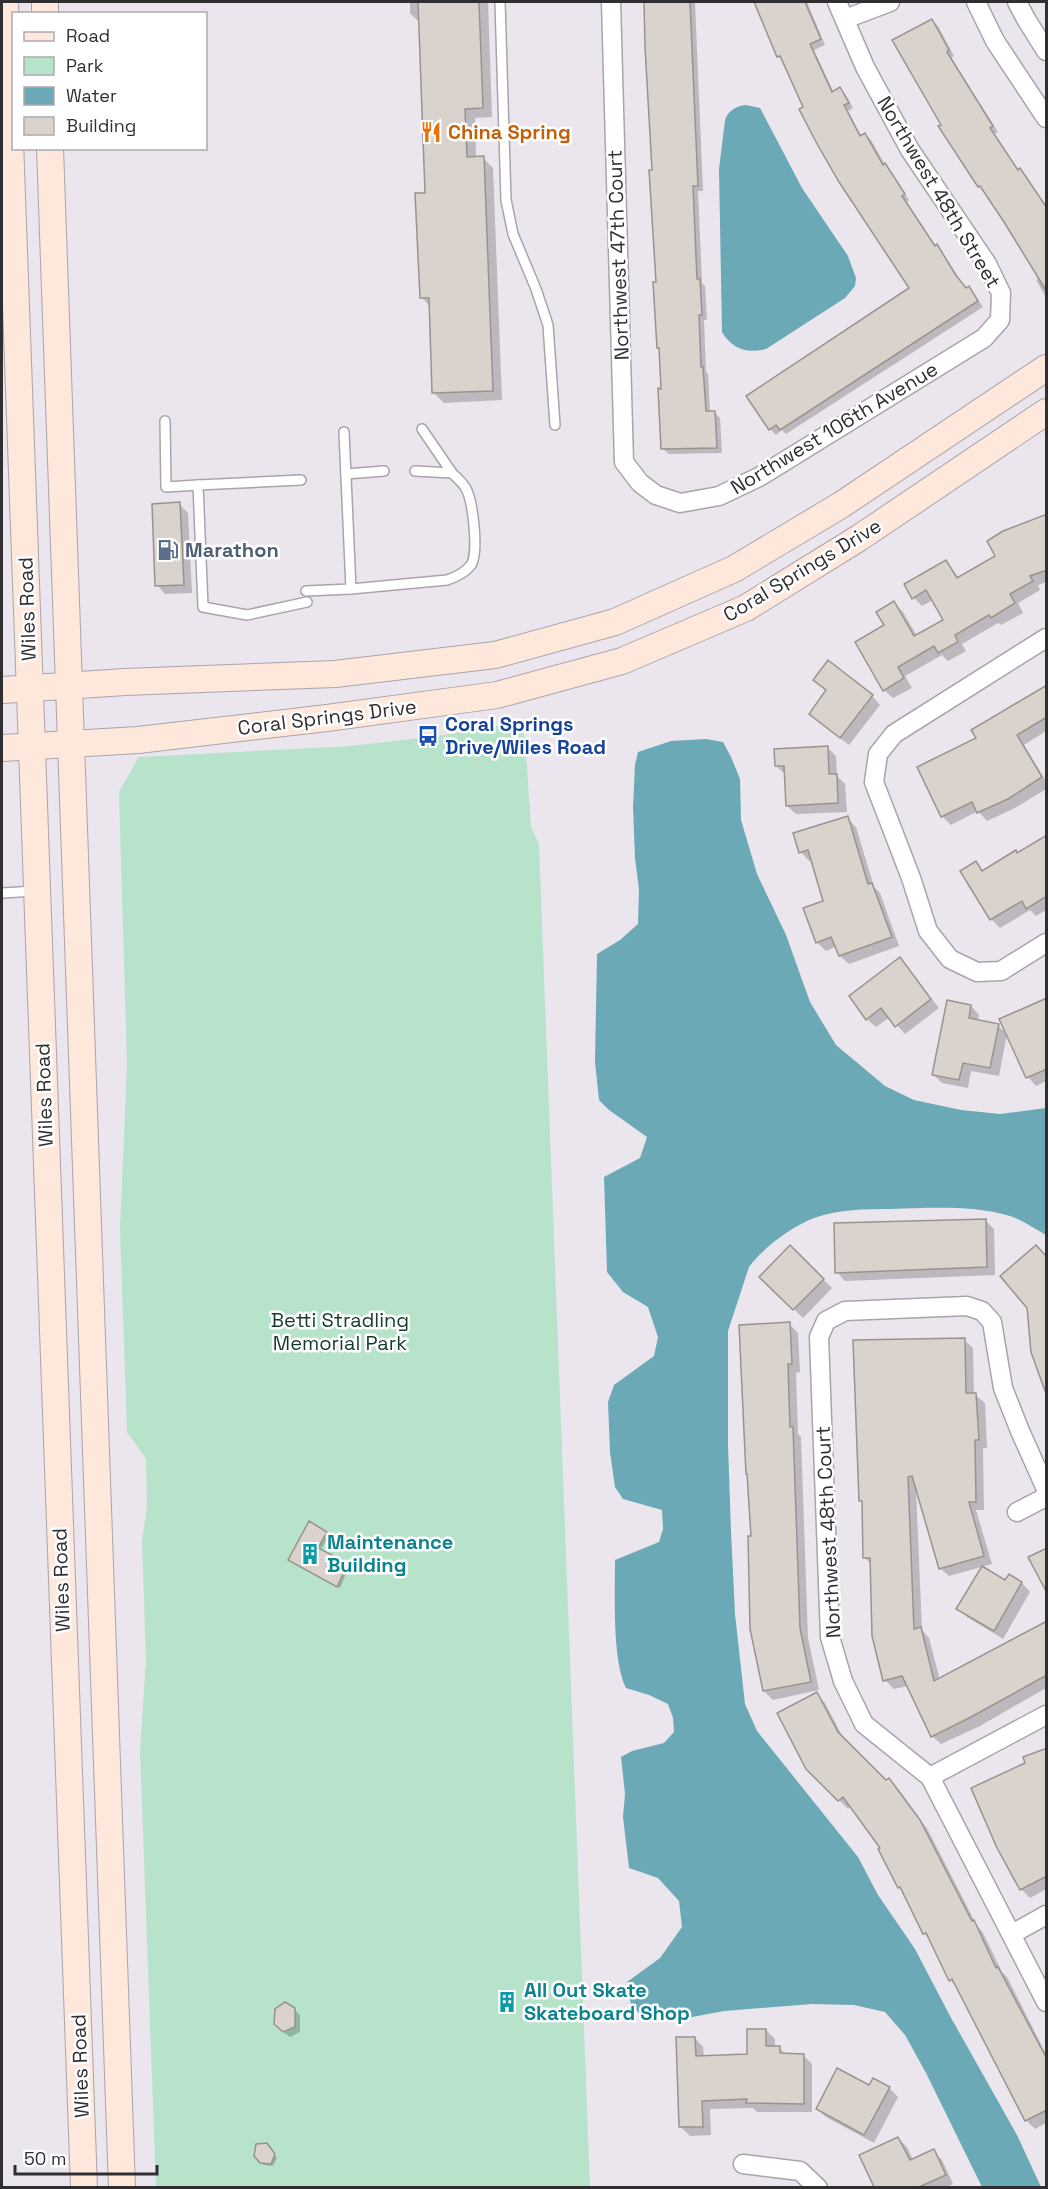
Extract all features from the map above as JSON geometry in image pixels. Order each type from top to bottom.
[{"type":"main road","name":"Wiles Road","points":[[5,2],[12,124]]},
{"type":"main road","name":"Wiles Road","points":[[13,150],[57,1487],[84,2187]]},
{"type":"main road","name":"Wiles Road","points":[[50,150],[122,2187]]},
{"type":"main road","name":"Coral Springs Drive","points":[[2,690],[125,682],[335,674],[495,655],[615,622],[734,569],[840,505],[1047,368]]},
{"type":"main road","name":"Coral Springs Drive","points":[[2,748],[173,736],[497,695],[622,661],[746,608],[859,538],[1047,412]]},
{"type":"main road","points":[[564,636],[573,674]]},
{"type":"main road","points":[[56,1448],[98,1462]]},
{"type":"main road","points":[[57,1487],[99,1497]]},
{"type":"street","name":"Northwest 47th Court","points":[[611,2],[624,462],[640,483],[656,495]]},
{"type":"street","name":"Northwest 48th Street","points":[[837,2],[865,67],[910,150],[987,264],[1001,293],[1000,320]]},
{"type":"street","points":[[845,19],[890,2]]},
{"type":"street","points":[[976,2],[995,40],[1047,118]]},
{"type":"street","points":[[1017,2],[1047,51]]},
{"type":"street","name":"Northwest 106th Avenue","points":[[656,495],[680,503],[690,502],[719,496],[759,477],[984,338],[1000,320]]},
{"type":"street","points":[[1047,638],[894,734],[878,754],[874,782],[911,878],[928,931],[950,959],[977,972],[1001,971],[1047,944]]},
{"type":"street","name":"Northwest 48th Court","points":[[1047,1489],[1003,1388],[992,1322],[982,1311],[968,1306],[845,1311],[826,1321],[819,1336],[830,1637],[843,1681],[864,1724],[930,1777],[1047,2002]]},
{"type":"street","points":[[1017,1512],[1047,1497]]},
{"type":"street","points":[[930,1777],[1047,1715]]},
{"type":"street","points":[[1012,1934],[1047,1915]]},
{"type":"street","points":[[743,2164],[800,2171],[818,2187]]},
{"type":"lane","points":[[500,2],[506,200],[513,234],[548,325],[555,425]]},
{"type":"lane","points":[[165,421],[166,486],[301,480]]},
{"type":"lane","points":[[306,591],[447,580],[461,574],[472,564],[475,551],[471,501],[465,486],[452,473],[422,429]]},
{"type":"lane","points":[[344,432],[351,589]]},
{"type":"lane","points":[[346,474],[384,471]]},
{"type":"lane","points":[[415,471],[452,473]]},
{"type":"lane","points":[[198,485],[202,608],[247,615],[307,602]]},
{"type":"lane","points":[[2,893],[38,891]]},
{"type":"green space","name":"Betti Stradling Memorial Park","points":[[520,721],[525,737],[531,827],[539,844],[590,2187],[156,2187],[140,1750],[146,1660],[142,1541],[147,1506],[146,1459],[127,1432],[120,1229],[127,1065],[119,792],[139,757],[351,746],[445,735]]},
{"type":"water","points":[[746,105],[760,108],[802,188],[848,256],[856,278],[855,286],[845,298],[766,349],[753,351],[741,349],[730,343],[722,332],[719,169],[725,120],[733,110]]},
{"type":"water","points":[[706,739],[723,742],[731,757],[740,779],[741,820],[757,874],[786,935],[810,1002],[836,1045],[885,1086],[914,1100],[961,1110],[1000,1114],[1046,1108],[1046,1235],[1010,1216],[981,1210],[862,1209],[814,1218],[787,1232],[770,1245],[749,1267],[728,1331],[731,1531],[735,1614],[745,1704],[757,1731],[858,1857],[878,1895],[915,1949],[1017,2135],[1041,2187],[982,2187],[905,2035],[885,2012],[854,2005],[812,2004],[724,2011],[676,2020],[653,2018],[639,2013],[631,2005],[627,1982],[660,1958],[682,1927],[679,1901],[658,1878],[629,1868],[623,1817],[625,1794],[621,1757],[632,1751],[664,1743],[674,1732],[673,1718],[668,1704],[626,1688],[618,1661],[616,1644],[615,1560],[659,1542],[663,1529],[662,1510],[623,1499],[615,1487],[610,1452],[608,1402],[614,1385],[654,1356],[658,1337],[648,1307],[623,1292],[607,1272],[604,1177],[640,1158],[647,1137],[609,1110],[599,1100],[595,1062],[597,954],[620,940],[638,924],[639,890],[633,807],[635,765],[638,752],[671,741]]},
{"type":"building","points":[[418,2],[479,2],[483,108],[465,109],[467,157],[484,156],[493,391],[432,393],[429,298],[420,298],[415,193],[425,193]]},
{"type":"building","points":[[644,2],[690,2],[698,186],[693,186],[697,279],[700,279],[702,315],[699,315],[701,367],[703,367],[706,411],[715,411],[717,448],[661,449],[658,388],[661,389],[653,282],[656,282],[649,170],[652,170]]},
{"type":"building","points":[[754,2],[805,2],[821,39],[810,44],[832,92],[840,87],[849,103],[844,105],[860,136],[865,133],[883,165],[885,163],[905,194],[902,196],[935,246],[937,244],[955,274],[966,288],[969,286],[978,301],[780,430],[776,425],[769,430],[746,396],[909,288],[839,182],[816,142],[799,109],[803,107],[780,56],[777,57]]},
{"type":"building","points":[[932,19],[949,50],[947,52],[993,126],[990,128],[1047,208],[1047,292],[1004,222],[938,126],[941,125],[892,40]]},
{"type":"building","points":[[180,502],[184,585],[155,586],[152,504]]},
{"type":"building","points":[[1047,514],[1047,570],[1030,576],[1033,581],[1010,594],[1015,603],[991,618],[989,615],[955,635],[958,642],[938,653],[934,646],[898,667],[904,678],[883,691],[855,642],[884,625],[876,612],[894,601],[914,636],[943,620],[926,590],[912,599],[904,584],[946,560],[957,578],[995,556],[987,541],[1003,531]]},
{"type":"building","points":[[828,660],[873,695],[840,738],[809,714],[826,690],[813,680]]},
{"type":"building","points":[[1047,685],[1047,717],[1017,735],[1042,777],[1008,799],[977,813],[972,802],[941,817],[917,767],[976,738],[971,730]]},
{"type":"building","points":[[828,746],[829,774],[837,774],[838,803],[786,806],[784,766],[775,766],[774,749]]},
{"type":"building","points":[[848,816],[868,884],[872,883],[892,937],[839,956],[831,937],[816,943],[803,908],[823,901],[808,850],[799,853],[793,833]]},
{"type":"building","points":[[1047,835],[1047,896],[1026,909],[1022,901],[990,920],[960,871],[976,861],[982,871],[1016,850],[1017,853]]},
{"type":"building","points":[[900,957],[931,999],[895,1027],[881,1008],[866,1020],[849,996]]},
{"type":"building","points":[[1047,998],[1047,1069],[1026,1078],[999,1019]]},
{"type":"building","points":[[947,1000],[971,1005],[969,1018],[999,1024],[990,1068],[963,1063],[959,1080],[932,1075]]},
{"type":"building","points":[[986,1219],[987,1267],[835,1273],[834,1223]]},
{"type":"building","points":[[790,1245],[824,1279],[793,1310],[759,1277]]},
{"type":"building","points":[[1036,1245],[1047,1257],[1047,1391],[1045,1391],[1031,1352],[1027,1308],[1000,1276]]},
{"type":"building","points":[[790,1322],[792,1364],[788,1364],[790,1427],[793,1427],[800,1628],[811,1682],[763,1691],[750,1629],[748,1536],[751,1536],[739,1325]]},
{"type":"building","points":[[965,1338],[966,1393],[976,1393],[979,1440],[975,1440],[976,1502],[969,1502],[984,1556],[939,1569],[912,1476],[908,1477],[914,1629],[921,1627],[934,1681],[1047,1621],[1047,1675],[931,1737],[902,1676],[883,1681],[872,1636],[870,1558],[863,1558],[862,1501],[859,1501],[853,1340]]},
{"type":"building","name":"Maintenance Building","points":[[309,1521],[327,1532],[318,1548],[348,1563],[337,1587],[288,1560]]},
{"type":"building","points":[[1047,1548],[1047,1593],[1028,1557]]},
{"type":"building","points":[[982,1566],[1005,1580],[1009,1574],[1022,1582],[994,1631],[956,1609]]},
{"type":"building","points":[[817,1692],[838,1732],[886,1780],[889,1778],[920,1820],[972,1921],[974,1920],[996,1968],[998,1967],[1047,2059],[1047,2110],[1025,2121],[952,1979],[949,1981],[926,1933],[923,1934],[900,1887],[898,1888],[878,1849],[880,1848],[843,1797],[838,1801],[806,1769],[777,1713]]},
{"type":"building","points":[[1047,1748],[1047,1876],[1020,1890],[997,1848],[971,1788],[1025,1763],[1023,1757]]},
{"type":"building","points":[[285,2002],[295,2008],[295,2027],[283,2032],[274,2024],[275,2009]]},
{"type":"building","points":[[747,2029],[766,2029],[766,2046],[780,2046],[780,2053],[804,2054],[804,2104],[746,2103],[747,2099],[702,2101],[703,2127],[679,2127],[676,2037],[695,2037],[696,2056],[747,2054]]},
{"type":"building","points":[[837,2068],[869,2085],[873,2078],[890,2087],[864,2135],[816,2109]]},
{"type":"building","points":[[898,2137],[910,2160],[934,2149],[946,2175],[919,2187],[874,2187],[859,2155]]},
{"type":"building","points":[[267,2143],[275,2154],[271,2164],[260,2163],[254,2156],[256,2144]]},
{"type":"place","name":"China Spring","points":[[431,132]]},
{"type":"place","name":"Marathon","points":[[168,550]]},
{"type":"place","name":"Coral Springs Drive/Wiles Road","points":[[428,736]]},
{"type":"place","name":"Maintenance Building","points":[[310,1554]]},
{"type":"place","name":"All Out Skate Skateboard Shop","points":[[507,2002]]}]
